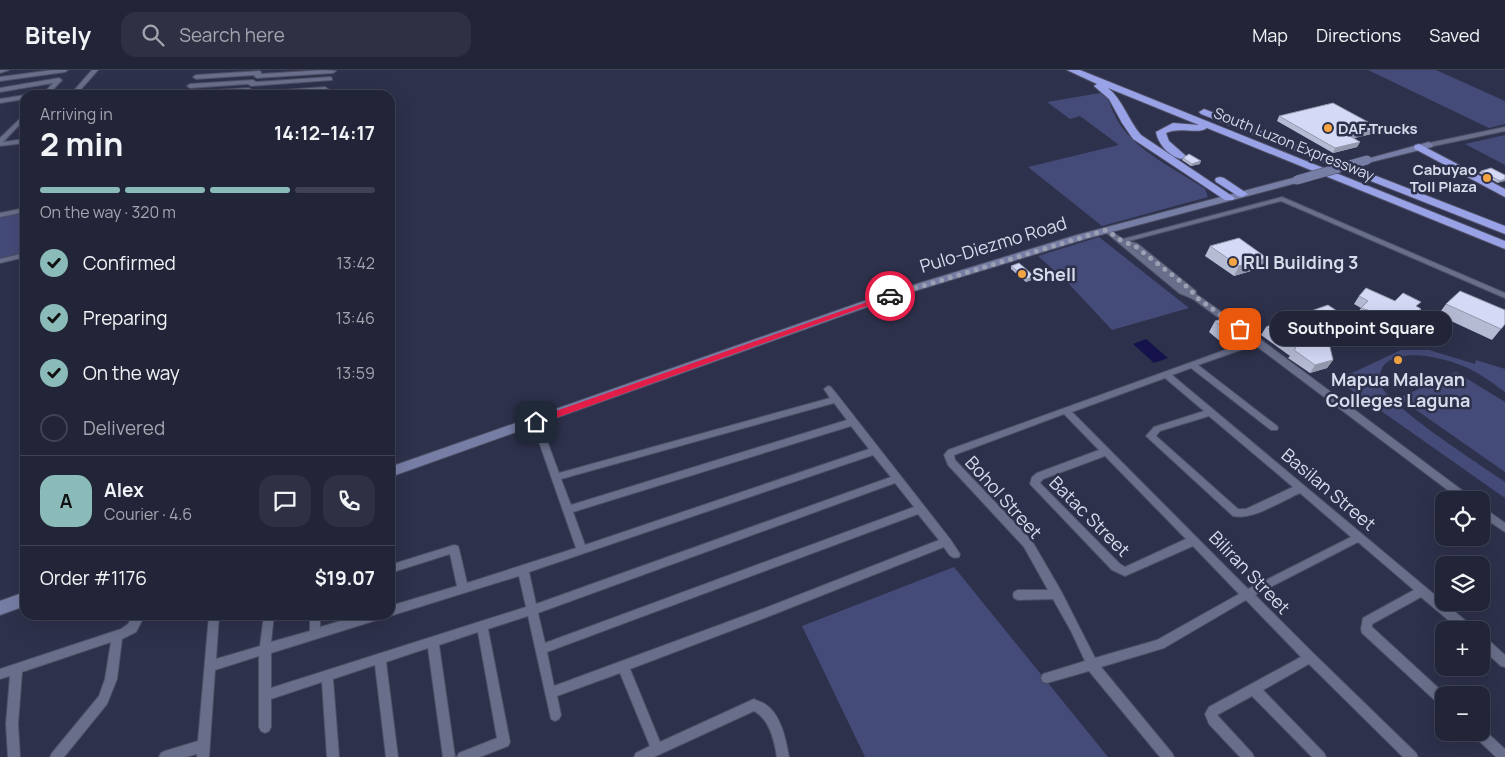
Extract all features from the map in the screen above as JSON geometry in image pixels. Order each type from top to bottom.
[{"type":"highway","name":"South Luzon Expressway","points":[[1073,70],[1505,246]]},
{"type":"highway","points":[[1073,70],[1113,96],[1127,128],[1137,137],[1229,198]]},
{"type":"highway","name":"South Luzon Expressway","points":[[1096,70],[1505,230]]},
{"type":"highway","points":[[1242,194],[1167,146],[1161,139],[1161,132],[1173,126],[1197,126],[1253,143]]},
{"type":"highway","points":[[1424,146],[1505,184]]},
{"type":"highway","points":[[1424,146],[1505,194]]},
{"type":"highway","points":[[1421,197],[1505,223]]},
{"type":"main road","name":"Pulo-Diezmo Road","points":[[395,470],[875,301],[1106,230],[1424,146]]},
{"type":"main road","points":[[0,608],[20,601]]},
{"type":"street","points":[[0,71],[6,70]]},
{"type":"street","points":[[0,79],[66,70]]},
{"type":"street","points":[[50,90],[66,70]]},
{"type":"street","points":[[77,90],[95,70]]},
{"type":"street","points":[[188,90],[200,70]]},
{"type":"street","points":[[326,90],[334,71]]},
{"type":"street","points":[[210,90],[334,71]]},
{"type":"street","points":[[196,77],[309,90]]},
{"type":"street","points":[[190,86],[330,80]]},
{"type":"street","points":[[0,90],[58,81]]},
{"type":"street","points":[[0,100],[20,98]]},
{"type":"street","points":[[0,142],[20,121]]},
{"type":"street","name":"Pulo-Diezmo Road","points":[[1424,146],[1505,129]]},
{"type":"street","points":[[0,142],[20,141]]},
{"type":"street","points":[[1122,241],[1282,199],[1505,296]]},
{"type":"street","points":[[0,215],[20,211]]},
{"type":"street","points":[[1106,230],[1182,291],[1196,297],[1456,491]]},
{"type":"street","points":[[0,261],[20,256]]},
{"type":"street","name":"Bohol Street","points":[[1168,757],[1092,665],[1057,594],[1028,544],[951,462],[949,455],[951,452],[1167,375],[1256,341]]},
{"type":"street","points":[[1192,365],[1274,428]]},
{"type":"street","name":"Basilan Street","points":[[1167,375],[1457,621]]},
{"type":"street","points":[[828,389],[955,554]]},
{"type":"street","points":[[556,477],[836,399]]},
{"type":"street","name":"Biliran Street","points":[[1065,410],[1310,658],[1412,757]]},
{"type":"street","points":[[1210,412],[1157,429],[1150,436],[1236,513],[1247,513],[1301,488]]},
{"type":"street","points":[[536,422],[582,550]]},
{"type":"street","points":[[568,510],[853,422]]},
{"type":"street","points":[[395,609],[523,570],[874,450]]},
{"type":"street","name":"Batac Street","points":[[1105,452],[1040,476],[1035,480],[1035,484],[1116,567],[1125,572],[1195,540]]},
{"type":"street","points":[[265,695],[532,610],[897,479]]},
{"type":"street","points":[[541,648],[920,510]]},
{"type":"street","points":[[1490,517],[1505,528]]},
{"type":"street","points":[[1047,678],[1160,644],[1248,594],[1359,537]]},
{"type":"street","points":[[551,693],[763,614],[946,542]]},
{"type":"street","points":[[395,567],[454,549],[463,588]]},
{"type":"street","points":[[523,570],[555,715]]},
{"type":"street","points":[[1422,591],[1367,621],[1366,629],[1435,692]]},
{"type":"street","points":[[1018,595],[1057,594]]},
{"type":"street","points":[[0,674],[118,636],[132,628],[137,620]]},
{"type":"street","points":[[165,757],[203,751],[214,620]]},
{"type":"street","points":[[265,727],[265,649],[268,620]]},
{"type":"street","points":[[315,620],[315,634]]},
{"type":"street","points":[[210,666],[361,620]]},
{"type":"street","points":[[463,757],[504,742],[482,626]]},
{"type":"street","points":[[56,757],[103,700],[111,680],[118,636]]},
{"type":"street","points":[[434,641],[449,757]]},
{"type":"street","points":[[1490,649],[1505,662]]},
{"type":"street","points":[[380,658],[392,757]]},
{"type":"street","points":[[1248,757],[1213,720],[1212,711],[1310,658]]},
{"type":"street","points":[[623,666],[656,750]]},
{"type":"street","points":[[14,757],[10,737],[17,668]]},
{"type":"street","points":[[327,675],[333,757]]},
{"type":"street","points":[[1254,688],[1320,757]]},
{"type":"street","points":[[640,757],[751,706],[757,705],[764,709],[772,723],[783,757]]},
{"type":"street","points":[[1488,741],[1505,757]]},
{"type":"shaded area","points":[[1368,70],[1436,70],[1505,101],[1505,124],[1489,128]]},
{"type":"shaded area","points":[[1106,92],[1118,121],[1132,139],[1151,155],[1205,189],[1208,197],[1102,226],[1028,167],[1119,145],[1080,116],[1070,119],[1047,102]]},
{"type":"shaded area","points":[[1505,135],[1505,165],[1465,144]]},
{"type":"shaded area","points":[[20,213],[20,253],[0,259],[0,216]]},
{"type":"shaded area","points":[[1099,237],[1189,308],[1112,330],[1068,283],[1038,256]]},
{"type":"shaded area","points":[[1146,339],[1168,358],[1154,363],[1133,344]]},
{"type":"shaded area","points":[[1401,350],[1429,350],[1475,364],[1476,360],[1505,369],[1505,392],[1470,369],[1428,356],[1416,355],[1394,358],[1384,365],[1379,378],[1380,384],[1387,394],[1400,406],[1436,435],[1505,482],[1505,498],[1337,380]]},
{"type":"shaded area","points":[[1456,372],[1505,402],[1505,472],[1399,398]]},
{"type":"shaded area","points":[[954,567],[1108,757],[865,757],[802,626]]},
{"type":"building","name":"DAF Trucks","points":[[1333,103],[1379,128],[1348,135],[1360,142],[1335,148],[1279,116]]},
{"type":"building","points":[[1189,154],[1201,161],[1192,164],[1183,158]]},
{"type":"building","points":[[1491,168],[1505,175],[1505,179],[1500,181],[1481,171]]},
{"type":"building","points":[[1239,238],[1267,258],[1239,266],[1210,246]]},
{"type":"building","points":[[1019,263],[1034,276],[1027,279],[1011,266]]},
{"type":"building","points":[[1366,288],[1395,301],[1403,293],[1421,302],[1416,306],[1421,309],[1412,315],[1383,315],[1361,308],[1368,301],[1359,296]]},
{"type":"building","points":[[1460,291],[1505,310],[1505,324],[1501,329],[1446,304]]},
{"type":"building","points":[[1328,305],[1355,323],[1327,335],[1333,360],[1315,365],[1294,350],[1296,348],[1266,327]]},
{"type":"building","points":[[1222,319],[1235,329],[1227,331],[1215,321]]},
{"type":"way so far","points":[[890,296],[1106,230],[1122,241],[1135,246],[1190,289],[1196,297],[1240,329]]},
{"type":"place","name":"DAF Trucks","points":[[1328,128]]},
{"type":"place","name":"Cabuyao Toll Plaza","points":[[1487,178]]},
{"type":"place","name":"RLI Building 3","points":[[1233,262]]},
{"type":"place","name":"Shell","points":[[1022,274]]},
{"type":"place","name":"Southpoint Square","points":[[1240,329]]},
{"type":"place","name":"Mapua Malayan Colleges Laguna","points":[[1398,360]]},
{"type":"route","points":[[536,422],[801,326],[890,296]]}]
